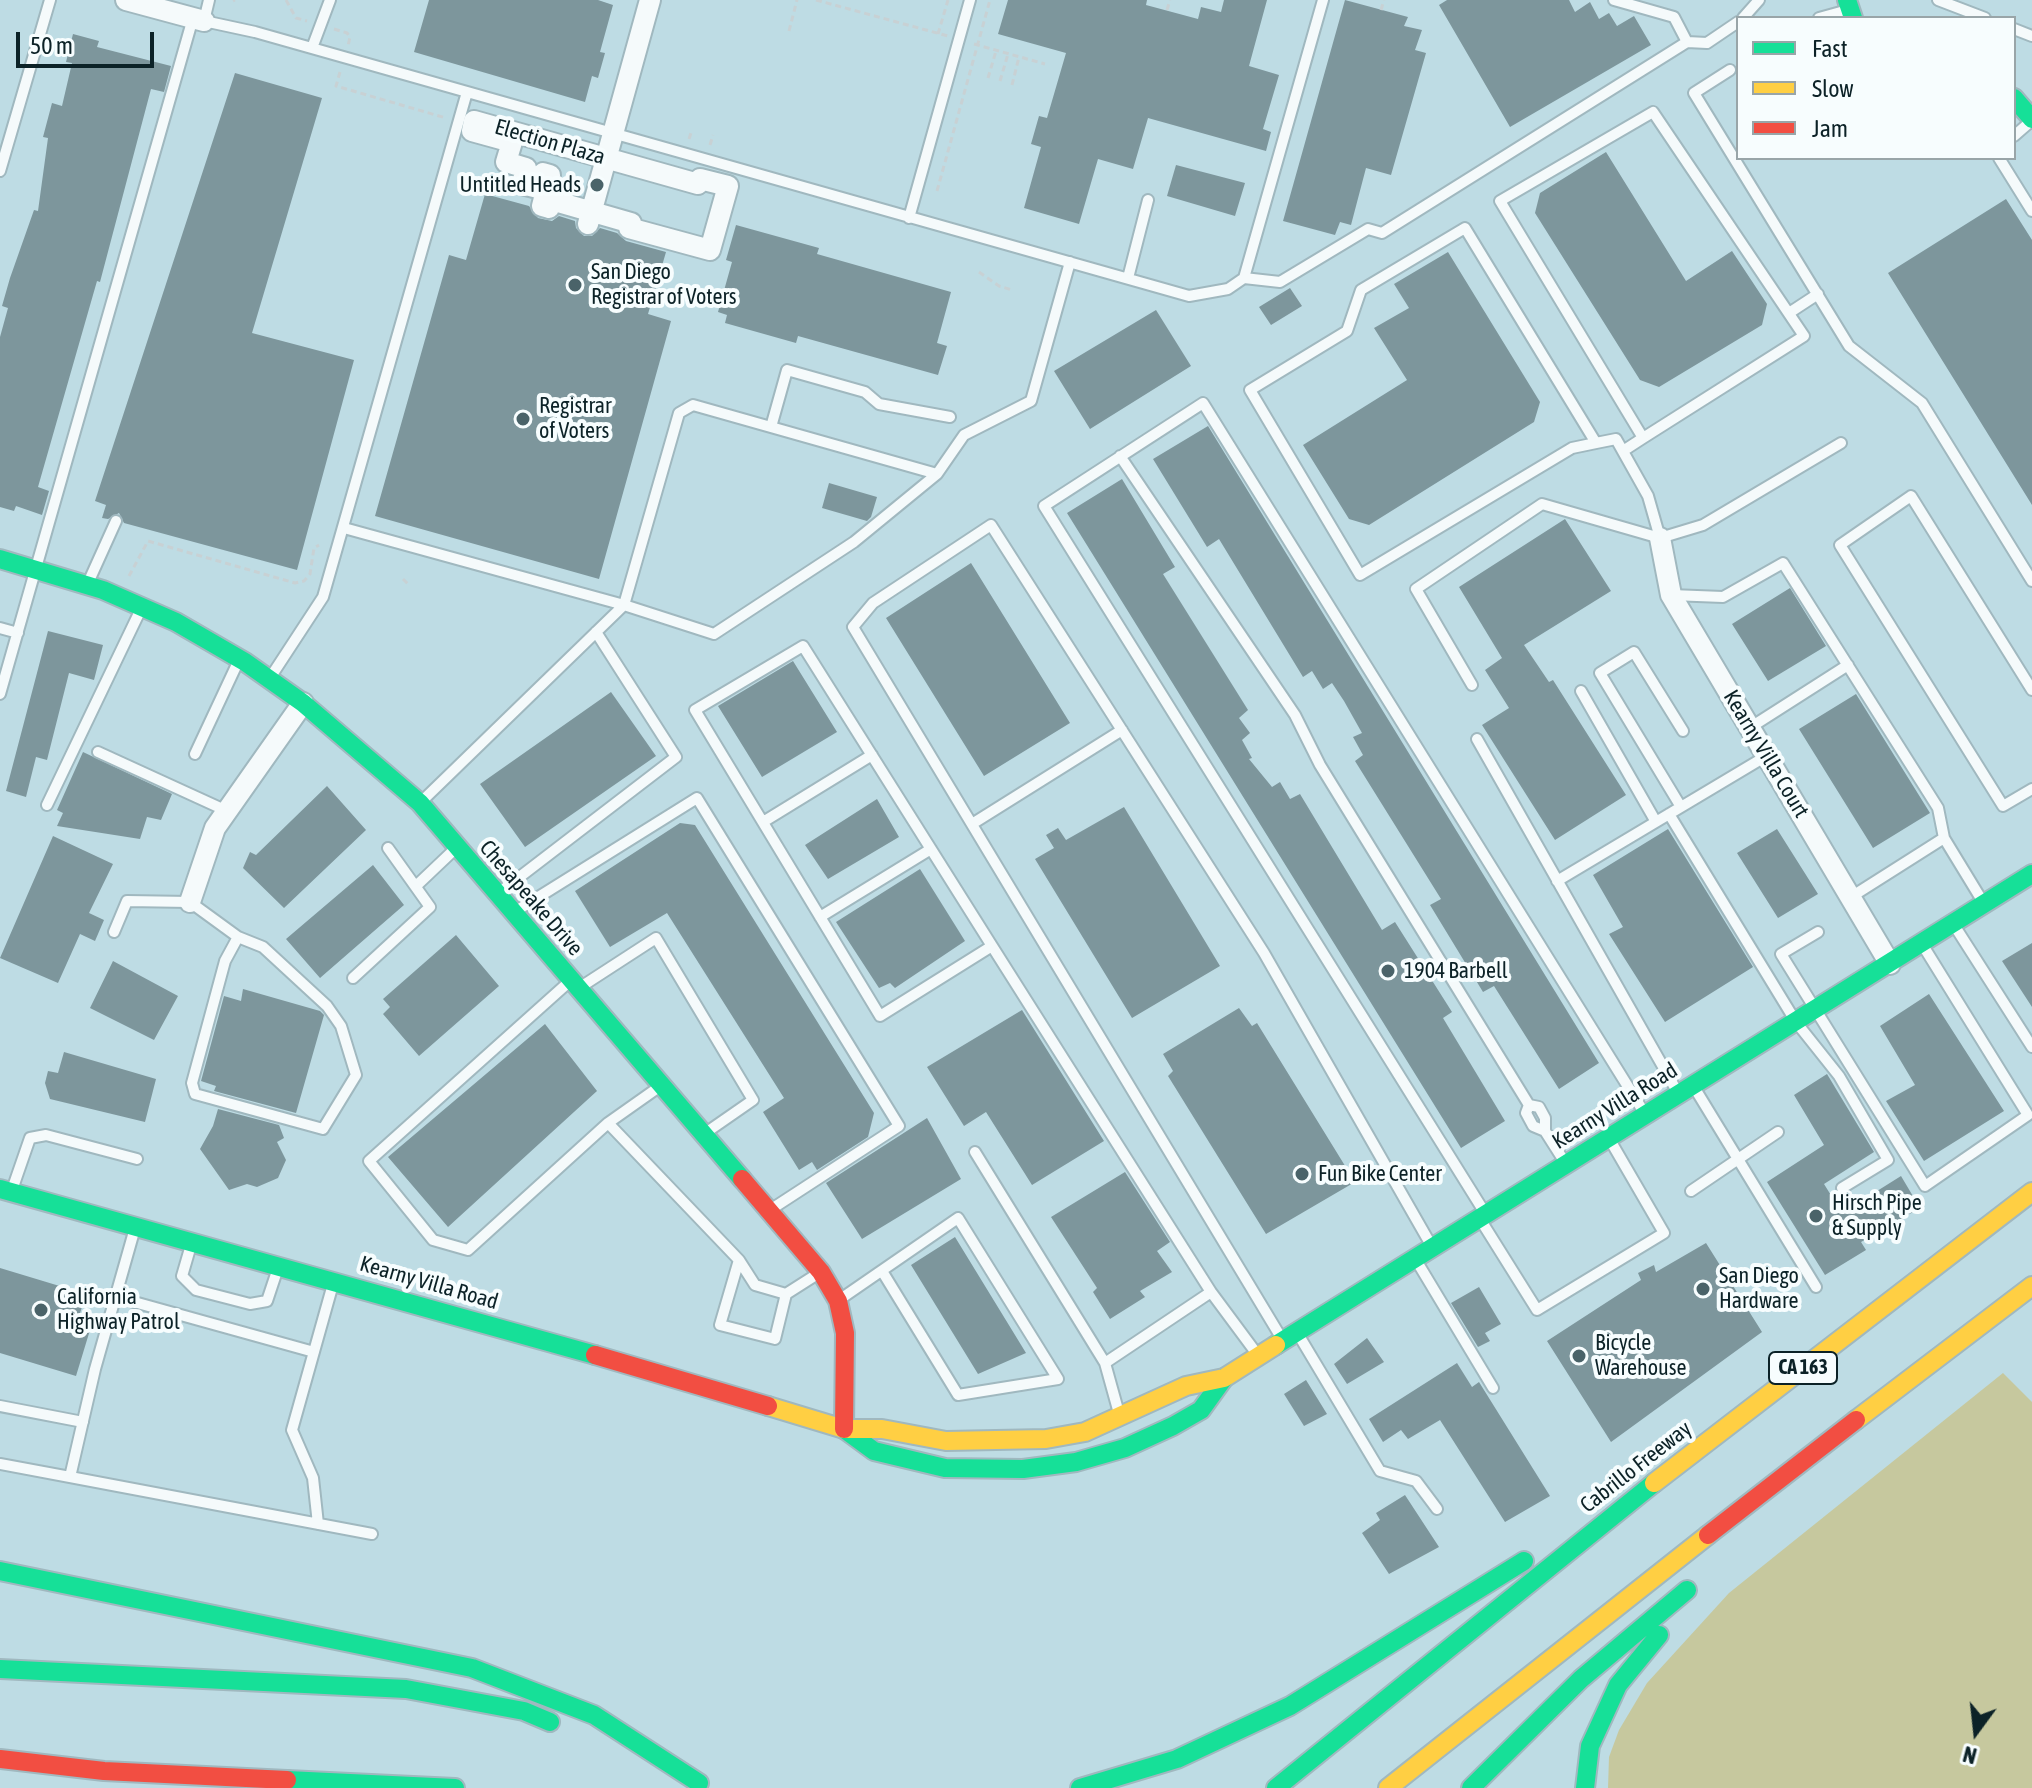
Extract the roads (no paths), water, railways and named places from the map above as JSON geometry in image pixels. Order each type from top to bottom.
[{"type":"main road","points":[[2016,100],[2032,120]]},
{"type":"main road","name":"Chesapeake Drive","points":[[0,559],[87,585],[142,607],[176,622],[240,659],[303,703],[420,803],[821,1272],[838,1301],[845,1333],[844,1429]]},
{"type":"main road","name":"Kearny Villa Road","points":[[6,1190],[661,1373],[844,1429],[882,1429],[946,1441],[1046,1439],[1120,1419],[1186,1386],[1224,1378],[2032,874]]},
{"type":"main road","name":"Cabrillo Freeway","points":[[1276,1788],[1574,1545],[2032,1192]]},
{"type":"main road","points":[[1388,1788],[2032,1286]]},
{"type":"main road","name":"Kearny Villa Road","points":[[844,1429],[874,1451],[945,1468],[1023,1469],[1076,1462],[1125,1448],[1173,1426],[1201,1410],[1224,1378]]},
{"type":"main road","points":[[1080,1788],[1177,1759],[1290,1706],[1529,1558],[1574,1545]]},
{"type":"main road","points":[[1585,1788],[1590,1746],[1618,1685],[1666,1626],[1687,1590],[1697,1545]]},
{"type":"main road","points":[[0,1571],[472,1668],[594,1715],[705,1785]]},
{"type":"main road","points":[[1471,1788],[1581,1679],[1687,1590]]},
{"type":"main road","points":[[0,1669],[406,1689],[524,1711],[568,1729]]},
{"type":"main road","points":[[597,1741],[705,1785]]},
{"type":"main road","points":[[0,1759],[104,1771],[455,1788]]},
{"type":"street","points":[[129,0],[198,19]]},
{"type":"street","points":[[589,218],[650,0]]},
{"type":"street","name":"Election Plaza","points":[[474,121],[698,184],[700,179],[728,186],[710,250],[629,228],[631,223],[589,218],[551,200],[549,208],[542,206],[550,175],[543,173],[538,188],[522,184],[526,168],[506,162],[512,142],[472,131],[474,121]]},
{"type":"street","name":"Kearny Villa Court","points":[[1660,538],[1671,595],[1890,964]]},
{"type":"street","points":[[190,902],[215,828],[303,703]]},
{"type":"lane","points":[[0,171],[50,0]]},
{"type":"lane","points":[[0,694],[198,19],[209,0]]},
{"type":"lane","points":[[312,48],[330,0]]},
{"type":"lane","points":[[909,218],[970,0]]},
{"type":"lane","points":[[198,19],[312,48],[1189,296],[1228,289],[1244,278],[1323,0]]},
{"type":"lane","points":[[1614,0],[1674,17],[1687,42]]},
{"type":"lane","points":[[1745,16],[1759,0]]},
{"type":"lane","points":[[1938,0],[1980,16]]},
{"type":"lane","points":[[1826,16],[1850,9]]},
{"type":"lane","points":[[1244,278],[1280,282],[1368,229],[1382,233],[1687,42],[1707,43],[1736,23]]},
{"type":"lane","points":[[1730,70],[1694,93],[1849,346],[1922,403],[2032,581]]},
{"type":"lane","points":[[269,679],[323,597],[467,92]]},
{"type":"lane","points":[[1623,451],[1804,336],[1653,112],[1500,201],[1643,438]]},
{"type":"lane","points":[[2016,134],[2032,120]]},
{"type":"lane","points":[[2000,160],[2032,211]]},
{"type":"lane","points":[[1128,278],[1148,200]]},
{"type":"lane","points":[[1596,443],[1465,228],[1361,290],[1347,331],[1250,390],[1360,575],[1572,448],[1616,439],[1648,496],[1660,538]]},
{"type":"lane","points":[[344,528],[624,605],[714,634],[854,542],[937,474],[964,435],[1031,401],[1070,262]]},
{"type":"lane","points":[[1789,313],[1818,294]]},
{"type":"lane","points":[[771,427],[787,370],[865,392],[879,404],[950,417]]},
{"type":"lane","points":[[1609,1138],[1664,1233],[1537,1310],[1483,1216],[1044,506],[1203,403],[1646,1115]]},
{"type":"lane","points":[[420,803],[624,605],[679,413],[693,405],[937,474]]},
{"type":"lane","points":[[1472,685],[1416,589],[1542,504],[1660,538],[1703,525],[1841,443]]},
{"type":"lane","points":[[1120,456],[1295,715],[1320,765],[1529,1105],[1539,1107],[1545,1118],[1545,1131],[1566,1165]]},
{"type":"lane","points":[[2032,690],[1911,496],[1840,545],[2003,806],[2032,789]]},
{"type":"lane","points":[[87,585],[116,521]]},
{"type":"lane","points":[[1433,1247],[1264,953],[991,525],[873,603],[853,627],[1290,1336],[1380,1471],[1416,1481],[1437,1509]]},
{"type":"lane","points":[[1671,595],[1723,597],[1783,563],[1938,808],[1944,838],[1984,904]]},
{"type":"lane","points":[[47,805],[142,607]]},
{"type":"lane","points":[[0,628],[18,633]]},
{"type":"lane","points":[[496,895],[676,757],[596,632]]},
{"type":"lane","points":[[992,946],[880,1016],[695,710],[803,646],[1211,1292],[1258,1356]]},
{"type":"lane","points":[[1681,807],[1600,673],[1634,652],[1683,731]]},
{"type":"lane","points":[[195,754],[240,659]]},
{"type":"lane","points":[[1751,727],[1848,665]]},
{"type":"lane","points":[[1581,691],[1656,822]]},
{"type":"lane","points":[[972,824],[1122,730]]},
{"type":"lane","points":[[1477,739],[1557,881],[1686,1090],[1738,1159],[1816,1287]]},
{"type":"lane","points":[[98,752],[227,811]]},
{"type":"lane","points":[[763,822],[872,755]]},
{"type":"lane","points":[[1557,881],[1768,755]]},
{"type":"lane","points":[[512,913],[697,798],[899,1126],[768,1211]]},
{"type":"lane","points":[[1669,814],[1796,1022],[1839,1076],[1888,1160],[1842,1188]]},
{"type":"lane","points":[[1851,897],[1944,838]]},
{"type":"lane","points":[[353,978],[430,907],[388,848]]},
{"type":"lane","points":[[416,886],[456,848]]},
{"type":"lane","points":[[820,917],[931,849]]},
{"type":"lane","points":[[114,932],[127,901],[190,902],[238,937],[263,947],[327,1006],[341,1026],[356,1075],[323,1129],[195,1094],[192,1083],[225,961],[238,937]]},
{"type":"lane","points":[[1953,924],[2032,1047]]},
{"type":"lane","points":[[1818,932],[1781,954],[1925,1186],[2028,1115],[1921,943]]},
{"type":"lane","points":[[661,1086],[608,1123],[468,1250],[433,1240],[369,1161],[574,985],[656,938],[753,1100],[703,1135]]},
{"type":"lane","points":[[608,1123],[739,1260],[755,1285],[786,1294]]},
{"type":"lane","points":[[1691,1191],[1778,1132]]},
{"type":"lane","points":[[6,1190],[30,1138],[46,1135],[137,1159]]},
{"type":"lane","points":[[975,1152],[1105,1363],[1120,1419]]},
{"type":"lane","points":[[838,1301],[958,1218],[1058,1379],[958,1395],[882,1271]]},
{"type":"lane","points":[[70,1477],[136,1227]]},
{"type":"lane","points":[[192,1243],[182,1276],[196,1290],[210,1294],[250,1304],[267,1301],[278,1266]]},
{"type":"lane","points":[[1415,1258],[1493,1388]]},
{"type":"lane","points":[[739,1260],[720,1325],[775,1339],[786,1294],[821,1272]]},
{"type":"lane","points":[[318,1524],[313,1478],[292,1430],[334,1281]]},
{"type":"lane","points":[[1105,1363],[1211,1292]]},
{"type":"lane","points":[[116,1297],[314,1352]]},
{"type":"lane","points":[[0,1406],[83,1422]]},
{"type":"lane","points":[[0,1464],[372,1534]]},
{"type":"place","name":"Untitled Heads","points":[[597,185]]},
{"type":"place","name":"San Diego Registrar of Voters","points":[[575,285]]},
{"type":"place","name":"Registrar of Voters","points":[[523,419]]},
{"type":"place","name":"1904 Barbell","points":[[1388,971]]},
{"type":"place","name":"Fun Bike Center","points":[[1302,1174]]},
{"type":"place","name":"Hirsch Pipe & Supply","points":[[1816,1216]]},
{"type":"place","name":"San Diego Hardware","points":[[1703,1289]]},
{"type":"place","name":"California Highway Patrol","points":[[41,1310]]},
{"type":"place","name":"Bicycle Warehouse","points":[[1579,1356]]}]
